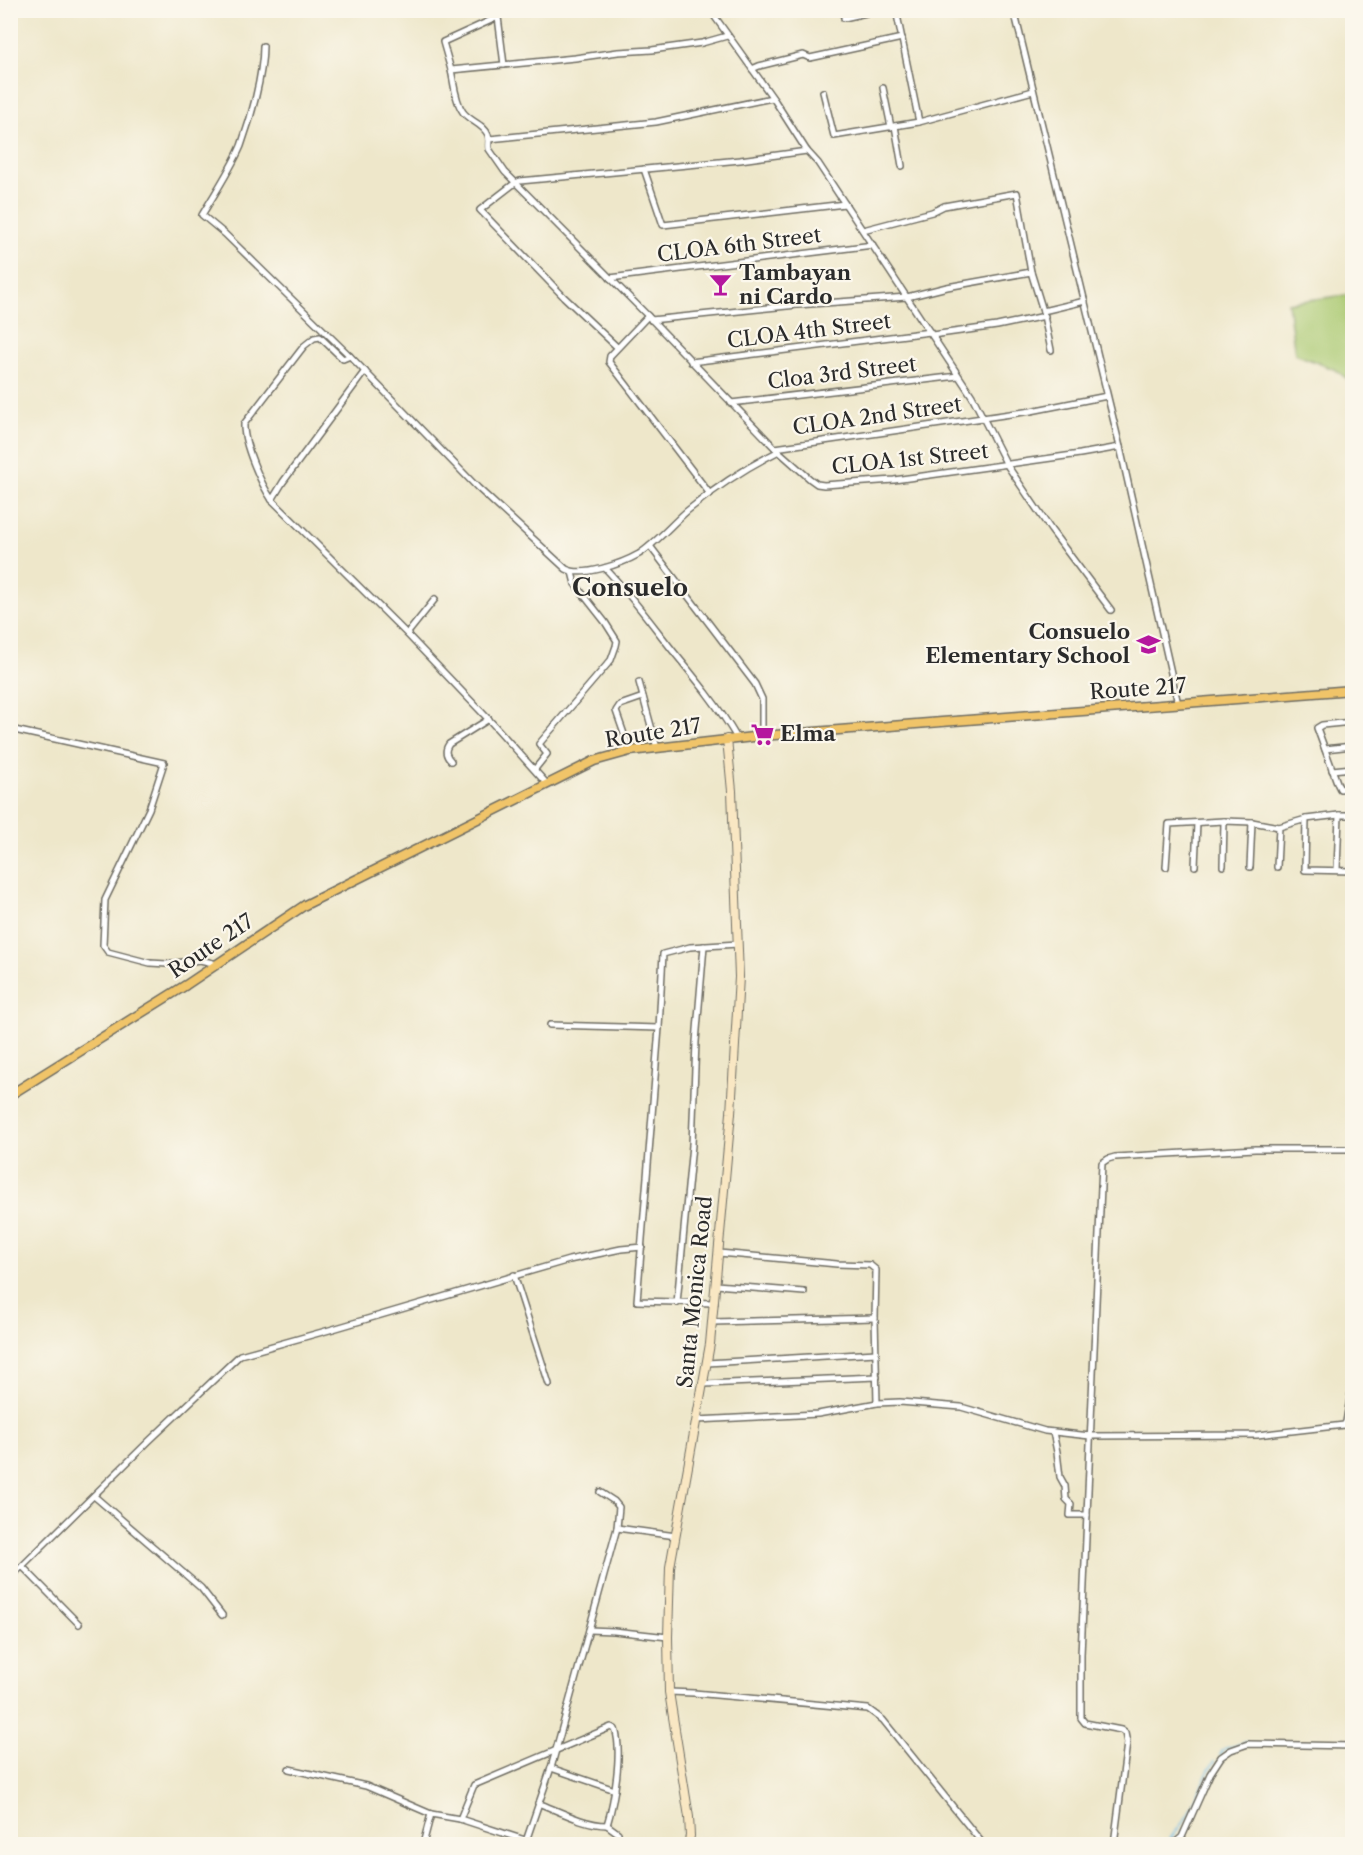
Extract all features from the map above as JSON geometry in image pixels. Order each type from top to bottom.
[{"type":"main road","name":"Route 217","points":[[10,1095],[217,964],[305,905],[594,761],[630,751],[762,736],[1353,690]]},
{"type":"street","points":[[497,10],[504,65]]},
{"type":"street","points":[[710,10],[873,244],[972,396],[1006,465],[1111,610]]},
{"type":"street","points":[[844,18],[879,10]]},
{"type":"street","points":[[896,10],[919,122]]},
{"type":"street","points":[[1014,10],[1120,447],[1178,704]]},
{"type":"street","points":[[263,46],[263,61],[256,94],[241,146],[202,215],[225,234],[350,356],[478,488],[566,569],[580,573],[605,568],[632,557],[650,546],[710,494],[777,449],[515,183],[489,149],[489,139],[485,130],[464,114],[460,108],[443,42],[498,17]]},
{"type":"street","points":[[451,70],[652,50],[702,43],[728,36]]},
{"type":"street","points":[[752,69],[803,55],[810,58],[902,38]]},
{"type":"street","points":[[883,88],[902,166]]},
{"type":"street","points":[[824,92],[834,136],[919,122],[1033,91]]},
{"type":"street","points":[[489,139],[656,122],[772,98]]},
{"type":"street","points":[[617,348],[480,210],[515,183],[539,178],[741,160],[807,151]]},
{"type":"street","points":[[644,169],[663,225],[845,204]]},
{"type":"street","points":[[863,230],[932,212],[944,206],[1017,193],[1031,272],[1044,313],[1051,350]]},
{"type":"street","name":"CLOA 6th Street","points":[[610,278],[873,244]]},
{"type":"street","points":[[710,494],[609,362],[610,356],[617,348],[650,318],[907,297],[947,287],[1031,272]]},
{"type":"street","name":"CLOA 4th Street","points":[[691,362],[997,326],[1085,301]]},
{"type":"street","points":[[350,356],[343,359],[320,337],[314,338],[304,346],[244,424],[245,439],[264,488],[272,500],[489,719],[547,784]]},
{"type":"street","points":[[272,500],[365,371]]},
{"type":"street","name":"Cloa 3rd Street","points":[[730,403],[957,376]]},
{"type":"street","name":"CLOA 2nd Street","points":[[777,449],[1041,409],[1107,396]]},
{"type":"street","name":"CLOA 1st Street","points":[[777,449],[803,474],[817,484],[824,485],[894,480],[1120,447]]},
{"type":"street","points":[[650,546],[755,684],[762,699],[762,736]]},
{"type":"street","points":[[605,568],[636,603],[709,696],[726,719],[732,739]]},
{"type":"street","points":[[535,769],[547,754],[539,744],[611,660],[617,641],[575,584],[572,572]]},
{"type":"street","points":[[407,634],[435,599]]},
{"type":"street","points":[[639,682],[657,748]]},
{"type":"street","points":[[630,751],[616,711],[620,705],[643,697]]},
{"type":"street","points":[[451,761],[446,753],[449,744],[489,719]]},
{"type":"street","points":[[1353,722],[1318,726],[1317,728],[1340,789],[1353,788]]},
{"type":"street","points":[[10,729],[164,763],[149,809],[105,900],[103,945],[108,952],[150,963],[167,964],[200,960],[217,964]]},
{"type":"street","name":"Santa Monica Road","points":[[688,1845],[689,1817],[669,1692],[670,1567],[707,1363],[717,1285],[731,1113],[739,977],[732,739]]},
{"type":"street","points":[[1325,750],[1353,746]]},
{"type":"street","points":[[1332,770],[1353,768]]},
{"type":"street","points":[[1337,870],[1339,814]]},
{"type":"street","points":[[1166,867],[1169,824],[1224,821],[1252,822],[1279,827],[1306,819],[1353,814]]},
{"type":"street","points":[[1306,819],[1305,870],[1353,871]]},
{"type":"street","points":[[1223,866],[1224,821]]},
{"type":"street","points":[[1250,867],[1252,822]]},
{"type":"street","points":[[1195,866],[1197,823]]},
{"type":"street","points":[[1277,867],[1279,827]]},
{"type":"street","points":[[715,1303],[637,1301],[663,954],[690,947],[738,944]]},
{"type":"street","points":[[677,1303],[692,1145],[696,1042],[704,946]]},
{"type":"street","points":[[550,1025],[659,1028]]},
{"type":"street","points":[[1114,1845],[1126,1743],[1125,1733],[1121,1730],[1085,1723],[1081,1718],[1081,1655],[1101,1163],[1114,1157],[1255,1149],[1353,1149]]},
{"type":"street","points":[[10,1578],[240,1354],[569,1260],[642,1247]]},
{"type":"street","points":[[719,1253],[870,1265],[876,1270],[877,1403]]},
{"type":"street","points":[[514,1275],[549,1384]]},
{"type":"street","points":[[717,1285],[804,1292]]},
{"type":"street","points":[[712,1322],[875,1318]]},
{"type":"street","points":[[707,1363],[876,1353]]},
{"type":"street","points":[[704,1384],[877,1377]]},
{"type":"street","points":[[697,1420],[818,1414],[877,1403],[900,1402],[961,1407],[1045,1431],[1090,1436],[1257,1435],[1344,1425],[1353,1387]]},
{"type":"street","points":[[1053,1432],[1060,1477],[1065,1486],[1066,1499],[1071,1504],[1070,1515],[1087,1515]]},
{"type":"street","points":[[526,1841],[551,1768],[617,1528],[619,1507],[600,1492]]},
{"type":"street","points":[[94,1496],[201,1588],[222,1615]]},
{"type":"street","points":[[617,1528],[676,1536]]},
{"type":"street","points":[[23,1567],[79,1624]]},
{"type":"street","points":[[590,1630],[668,1637]]},
{"type":"street","points":[[669,1692],[868,1708],[884,1720],[983,1845]]},
{"type":"street","points":[[460,1819],[474,1785],[611,1727],[615,1728],[618,1736],[615,1790],[608,1825]]},
{"type":"street","points":[[1174,1845],[1182,1837],[1210,1774],[1221,1757],[1231,1750],[1248,1744],[1353,1746]]},
{"type":"street","points":[[551,1768],[615,1790]]},
{"type":"street","points":[[289,1769],[366,1786],[431,1814],[460,1819],[537,1845]]},
{"type":"street","points":[[538,1803],[600,1825],[608,1825],[618,1833],[616,1845]]},
{"type":"street","points":[[423,1845],[431,1814]]},
{"type":"street","points":[[10,1838],[14,1845]]},
{"type":"green space","points":[[1352,294],[1352,383],[1336,370],[1295,354],[1288,303]]},
{"type":"waterway","points":[[1220,1755],[1224,1749],[1247,1742]]},
{"type":"waterway","points":[[1166,1844],[1187,1817],[1215,1761]]},
{"type":"place","name":"Tambayan ni Cardo","points":[[721,285]]},
{"type":"place","name":"Consuelo Elementary School","points":[[1148,644]]},
{"type":"place","name":"Elma","points":[[762,734]]},
{"type":"district","name":"Consuelo","points":[[630,588]]}]
